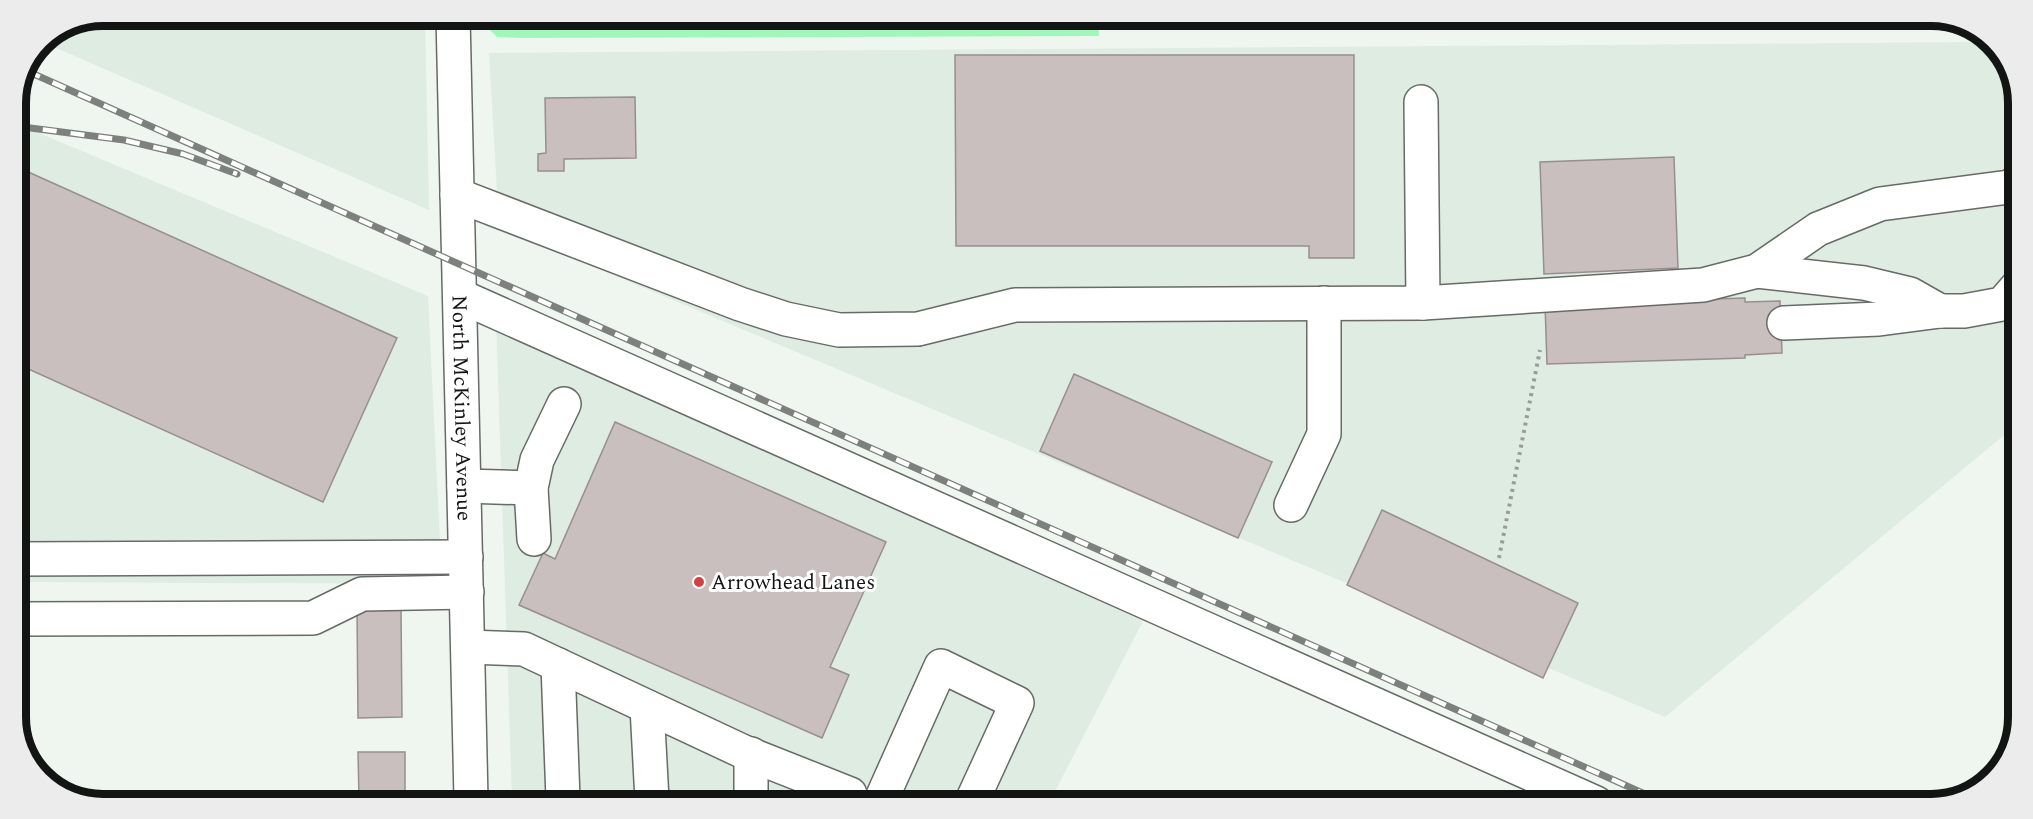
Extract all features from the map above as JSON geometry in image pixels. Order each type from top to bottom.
[{"type":"street","name":"North McKinley Avenue","points":[[453,26],[471,794]]},
{"type":"street","points":[[1421,102],[1423,303]]},
{"type":"street","points":[[457,195],[740,304],[786,319],[839,330],[918,329],[1015,305],[1423,303],[1703,285],[1757,271],[1818,229],[1880,204],[2007,187]]},
{"type":"street","points":[[1757,271],[1864,283],[1910,294],[1940,311]]},
{"type":"street","points":[[460,296],[1576,794]]},
{"type":"street","points":[[1784,323],[1879,319],[1940,311],[1964,311],[2002,304],[2007,298]]},
{"type":"street","points":[[1291,505],[1324,434],[1324,303]]},
{"type":"street","points":[[534,539],[531,488],[537,460],[564,404]]},
{"type":"street","points":[[464,486],[531,488]]},
{"type":"street","points":[[26,559],[466,557]]},
{"type":"street","points":[[26,619],[313,618],[362,594],[467,592]]},
{"type":"street","points":[[468,647],[524,649],[751,754],[849,794]]},
{"type":"street","points":[[558,665],[563,794]]},
{"type":"street","points":[[864,794],[941,666],[1017,703],[975,794]]},
{"type":"street","points":[[647,706],[652,794]]},
{"type":"street","points":[[751,754],[751,794]]},
{"type":"path","points":[[1499,558],[1540,350]]},
{"type":"shaded area","points":[[102,26],[425,26],[429,210],[51,46],[73,31]]},
{"type":"shaded area","points":[[1978,42],[2000,68],[2007,97],[2008,432],[1665,717],[499,227],[489,53]]},
{"type":"shaded area","points":[[26,128],[428,296],[442,584],[26,582]]},
{"type":"shaded area","points":[[496,319],[1143,621],[1054,794],[512,794]]},
{"type":"green space","points":[[489,26],[1098,26],[1099,36],[520,38],[497,37]]},
{"type":"building","points":[[955,55],[1354,55],[1354,258],[1309,258],[1309,246],[956,246]]},
{"type":"building","points":[[635,97],[636,158],[564,159],[564,171],[538,171],[538,154],[546,153],[545,98]]},
{"type":"building","points":[[1674,157],[1678,268],[1544,274],[1540,162]]},
{"type":"building","points":[[26,171],[397,338],[323,502],[26,368]]},
{"type":"building","points":[[1745,298],[1745,302],[1780,301],[1782,353],[1745,355],[1745,358],[1547,364],[1545,304]]},
{"type":"building","points":[[1074,374],[1272,462],[1238,538],[1040,451]]},
{"type":"building","name":"Arrowhead Lanes","points":[[615,422],[886,542],[830,667],[849,675],[822,738],[519,605],[543,553],[555,559]]},
{"type":"building","points":[[1382,510],[1578,603],[1543,678],[1347,585]]},
{"type":"building","points":[[357,609],[401,609],[402,717],[358,718]]},
{"type":"building","points":[[358,752],[405,752],[405,794],[359,794]]},
{"type":"railway","points":[[31,73],[1645,794]]},
{"type":"railway","points":[[26,127],[124,140],[183,154],[237,174]]},
{"type":"place","name":"Arrowhead Lanes","points":[[699,582]]}]
